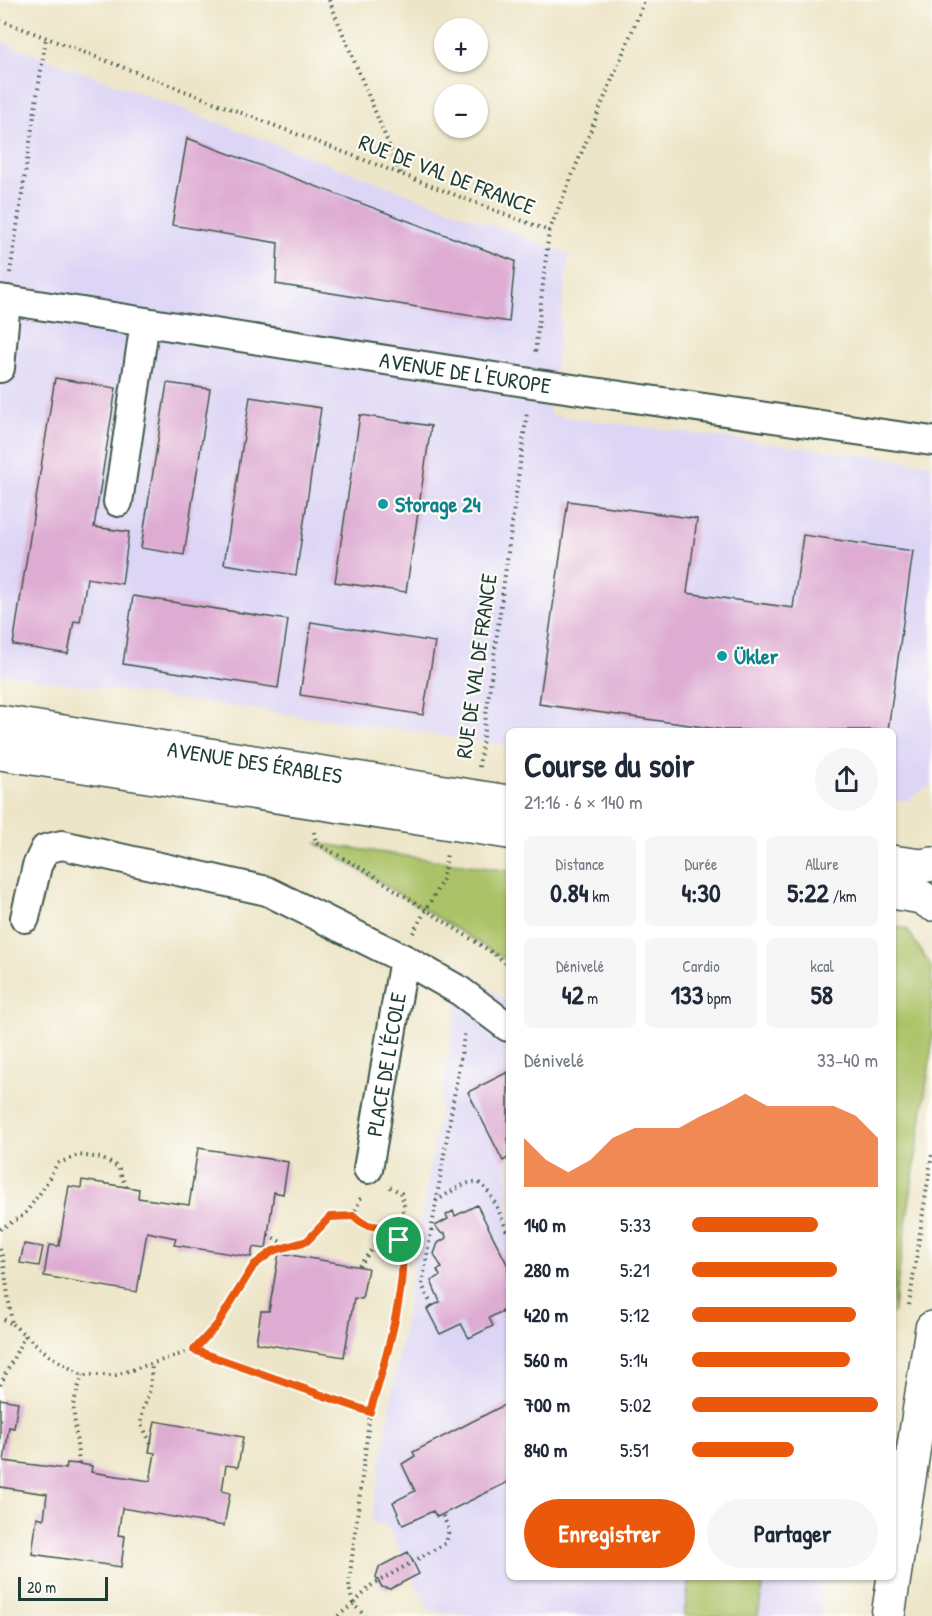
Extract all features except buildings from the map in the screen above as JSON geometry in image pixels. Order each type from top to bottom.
[{"type":"main road","name":"AVENUE DES ÉRABLES","points":[[0,722],[506,802]]},
{"type":"main road","name":"AVENUE DES ÉRABLES","points":[[0,753],[506,832]]},
{"type":"main road","points":[[896,862],[922,866],[932,864]]},
{"type":"main road","points":[[896,893],[921,897],[932,904]]},
{"type":"main road","points":[[896,1542],[920,1319]]},
{"type":"main road","points":[[888,1616],[892,1580]]},
{"type":"street","name":"AVENUE DE L'EUROPE","points":[[3,300],[531,383],[932,441]]},
{"type":"street","points":[[0,368],[3,300]]},
{"type":"street","points":[[118,502],[145,322]]},
{"type":"street","points":[[25,918],[37,866],[45,849],[62,845],[267,891],[404,959],[460,991],[506,1025]]},
{"type":"street","name":"PLACE DE L'ÉCOLE","points":[[368,1170],[404,959]]},
{"type":"path","points":[[329,0],[402,175]]},
{"type":"path","points":[[549,231],[645,0]]},
{"type":"path","name":"RUE DE VAL DE FRANCE","points":[[0,20],[549,231],[531,383],[475,797]]},
{"type":"path","points":[[3,300],[46,37]]},
{"type":"path","points":[[306,801],[316,843],[363,869],[493,952],[506,963]]},
{"type":"path","points":[[404,959],[414,931],[443,879],[447,851]]},
{"type":"path","points":[[432,1306],[422,1285],[435,1201],[466,1021],[481,1006]]},
{"type":"path","points":[[920,1319],[932,1154]]},
{"type":"path","points":[[0,1229],[24,1215],[43,1189],[57,1164],[78,1155],[101,1158],[118,1167],[126,1187]]},
{"type":"path","points":[[365,1616],[353,1604],[349,1587],[350,1574],[370,1412],[393,1330],[400,1291],[402,1270],[399,1240],[404,1204],[401,1193],[368,1170]]},
{"type":"path","points":[[435,1201],[472,1182],[480,1182],[487,1189],[506,1230]]},
{"type":"path","points":[[0,1317],[12,1324],[51,1357],[82,1375],[116,1375],[194,1350],[217,1325],[254,1265],[273,1251],[307,1241],[330,1217],[354,1216],[365,1224],[388,1228],[399,1240]]},
{"type":"path","points":[[359,1266],[388,1228]]},
{"type":"path","points":[[268,1235],[289,1246]]},
{"type":"path","points":[[0,1249],[12,1324]]},
{"type":"path","points":[[502,1312],[506,1320]]},
{"type":"path","points":[[0,1385],[25,1335]]},
{"type":"path","points":[[194,1350],[370,1412]]},
{"type":"path","points":[[151,1443],[141,1424],[143,1409],[150,1390],[152,1364]]},
{"type":"path","points":[[80,1464],[73,1406],[82,1375]]},
{"type":"path","points":[[338,1616],[372,1585],[446,1543],[449,1528],[442,1514]]},
{"type":"shaded area","points":[[0,41],[569,254],[549,415],[932,464],[932,784],[907,801],[896,799],[896,728],[506,728],[506,745],[0,674]]},
{"type":"shaded area","points":[[463,969],[506,1001],[506,1580],[820,1580],[822,1616],[464,1616],[429,1610],[387,1526],[371,1523]]},
{"type":"green space","points":[[316,843],[506,871],[506,960]]},
{"type":"green space","points":[[896,927],[907,929],[932,968],[932,1047],[896,1293]]},
{"type":"green space","points":[[690,1580],[764,1580],[758,1616],[684,1616]]},
{"type":"place","name":"Storage 24","points":[[383,504]]},
{"type":"place","name":"Ükler","points":[[722,656]]},
{"type":"route","points":[[354,1216],[365,1224],[388,1228],[399,1240],[402,1270],[400,1291],[393,1330],[370,1412],[194,1350],[217,1325],[254,1265],[273,1251],[307,1241],[330,1217],[354,1216]]}]
